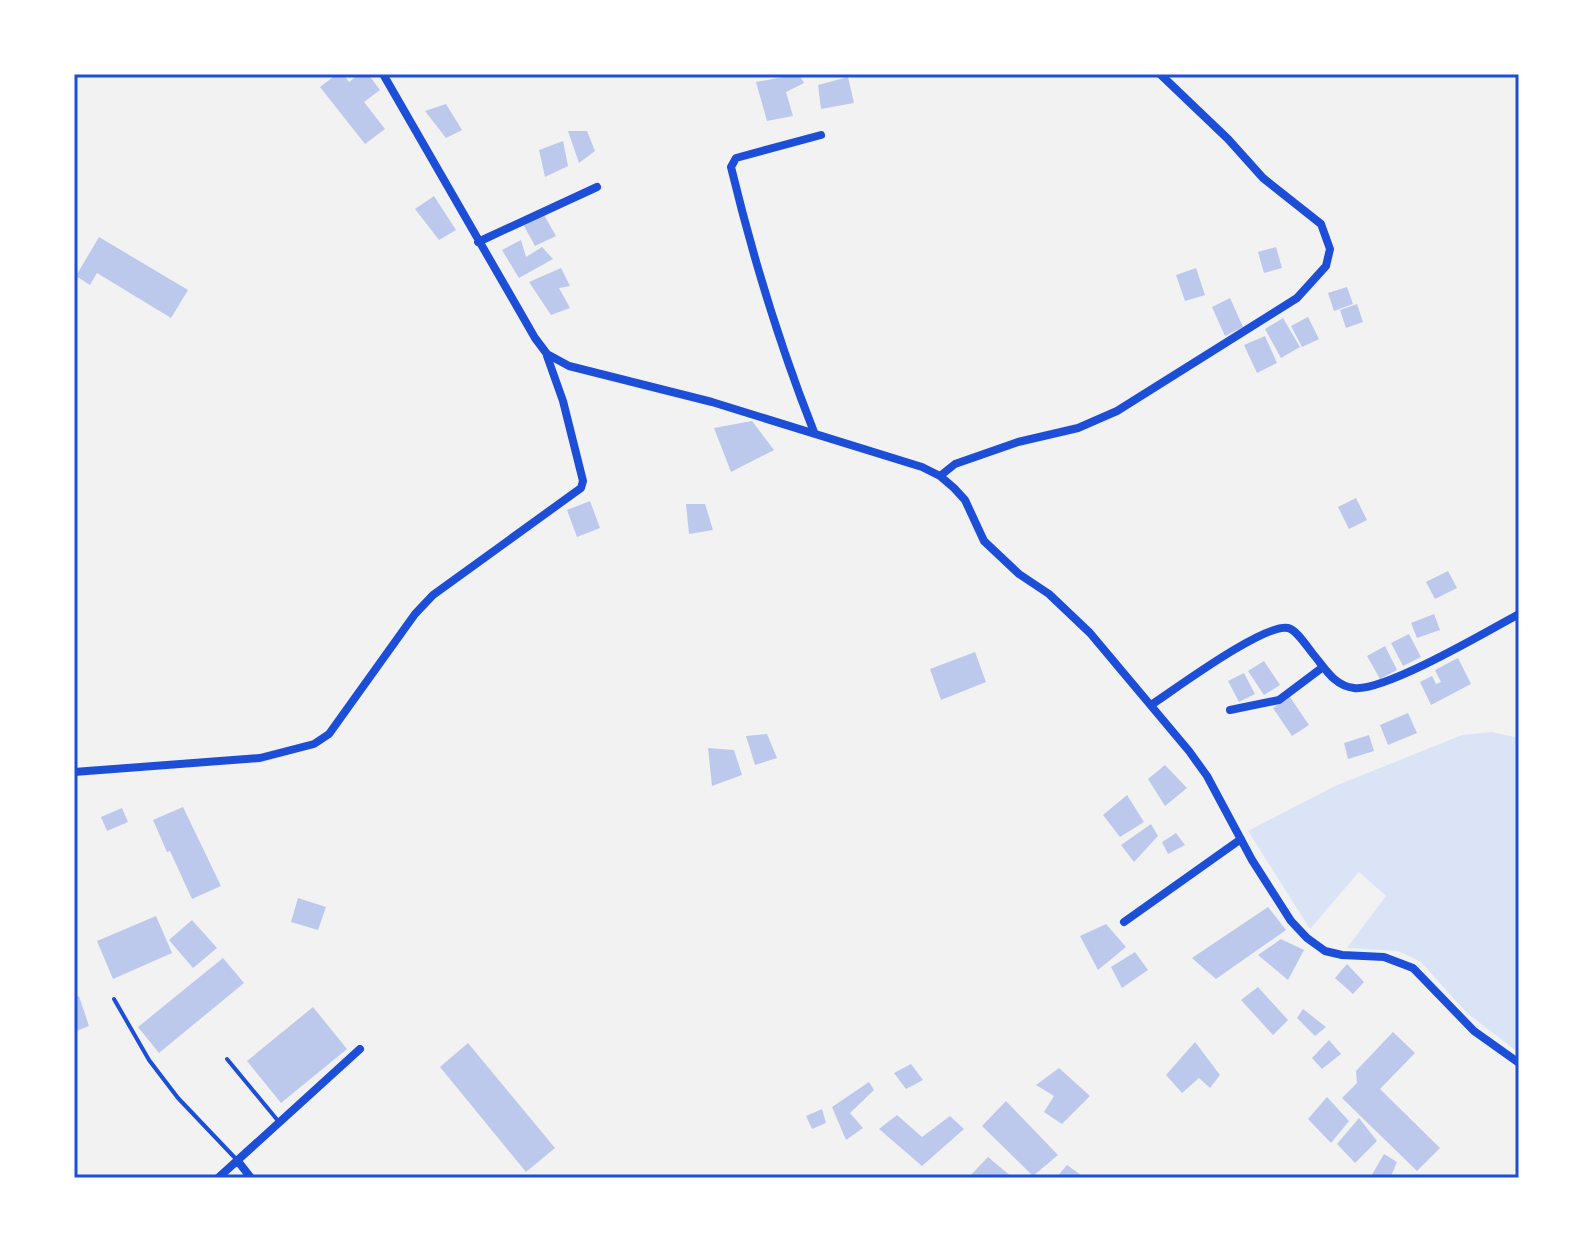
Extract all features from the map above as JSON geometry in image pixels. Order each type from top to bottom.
[{"type":"street","points":[[74,772],[260,758],[322,740],[415,614],[433,595],[581,488],[583,481],[563,401],[547,354],[478,242],[383,74]]},
{"type":"street","points":[[940,476],[955,464],[1018,442],[1078,428],[1117,411],[1297,298],[1326,266],[1330,249],[1321,224],[1263,178],[1228,139],[1160,74]]},
{"type":"street","points":[[814,432],[787,364],[750,244],[731,167],[736,158],[821,135]]},
{"type":"street","points":[[478,242],[597,187]]},
{"type":"street","points":[[547,354],[569,366],[712,402],[814,432],[922,467],[940,476],[965,500],[984,541],[1019,574],[1070,613],[1151,705],[1207,776],[1291,921],[1307,938],[1325,951],[1384,957],[1413,968],[1474,1031],[1519,1063]]},
{"type":"street","points":[[1151,705],[1242,644],[1282,628],[1294,632],[1338,683],[1365,689],[1400,676],[1519,614]]},
{"type":"street","points":[[1230,710],[1279,700],[1323,667]]},
{"type":"street","points":[[1124,922],[1241,839]]},
{"type":"street","points":[[218,1178],[360,1049]]},
{"type":"street","points":[[237,1160],[251,1178]]},
{"type":"lane","points":[[114,999],[149,1060],[168,1085],[237,1160]]},
{"type":"lane","points":[[227,1059],[279,1122]]},
{"type":"shaded area","points":[[1492,732],[1519,738],[1519,1053],[1467,1013],[1421,962],[1398,951],[1347,948],[1386,896],[1359,872],[1310,929],[1248,831],[1335,786],[1462,735]]},
{"type":"building","points":[[337,74],[343,74],[349,82],[359,74],[368,74],[380,90],[364,102],[385,129],[365,144],[320,87]]},
{"type":"building","points":[[799,74],[804,83],[786,92],[793,116],[767,121],[756,82]]},
{"type":"building","points":[[848,77],[854,103],[821,109],[818,85]]},
{"type":"building","points":[[446,104],[462,130],[446,138],[425,111]]},
{"type":"building","points":[[568,131],[587,131],[595,151],[579,163]]},
{"type":"building","points":[[563,141],[568,166],[545,177],[539,150]]},
{"type":"building","points":[[434,196],[456,230],[439,240],[415,209]]},
{"type":"building","points":[[544,215],[556,236],[535,246],[523,224]]},
{"type":"building","points":[[99,237],[188,290],[171,318],[97,273],[90,285],[76,276]]},
{"type":"building","points":[[521,240],[526,257],[542,247],[553,259],[519,278],[502,250]]},
{"type":"building","points":[[1276,247],[1282,268],[1264,273],[1258,252]]},
{"type":"building","points":[[561,268],[570,286],[559,288],[570,308],[551,315],[529,282]]},
{"type":"building","points":[[1196,268],[1205,295],[1185,301],[1176,275]]},
{"type":"building","points":[[1347,287],[1353,304],[1334,311],[1328,293]]},
{"type":"building","points":[[1230,298],[1243,327],[1225,336],[1212,307]]},
{"type":"building","points":[[1357,304],[1363,322],[1346,328],[1340,310]]},
{"type":"building","points":[[1308,317],[1319,339],[1302,347],[1291,326]]},
{"type":"building","points":[[1283,318],[1300,347],[1281,358],[1265,329]]},
{"type":"building","points":[[1265,336],[1277,363],[1257,373],[1244,345]]},
{"type":"building","points":[[752,421],[774,450],[731,472],[714,428]]},
{"type":"building","points":[[1356,498],[1367,520],[1349,529],[1338,507]]},
{"type":"building","points":[[590,501],[600,528],[577,537],[567,510]]},
{"type":"building","points":[[686,504],[705,504],[713,530],[689,534]]},
{"type":"building","points":[[1448,571],[1457,588],[1435,599],[1426,582]]},
{"type":"building","points":[[1434,614],[1440,630],[1417,638],[1411,623]]},
{"type":"building","points":[[1409,634],[1421,657],[1403,666],[1391,643]]},
{"type":"building","points":[[1385,646],[1397,670],[1380,679],[1367,656]]},
{"type":"building","points":[[975,652],[986,682],[941,700],[930,669]]},
{"type":"building","points":[[1458,658],[1471,684],[1431,705],[1420,682],[1432,676],[1436,684],[1441,682],[1435,670]]},
{"type":"building","points":[[1264,661],[1280,685],[1264,695],[1248,671]]},
{"type":"building","points":[[1244,673],[1255,694],[1239,702],[1228,681]]},
{"type":"building","points":[[1290,697],[1309,725],[1292,736],[1273,708]]},
{"type":"building","points":[[1408,713],[1417,733],[1388,745],[1380,725]]},
{"type":"building","points":[[767,734],[777,758],[755,765],[746,736]]},
{"type":"building","points":[[1369,735],[1374,751],[1348,759],[1344,743]]},
{"type":"building","points":[[708,748],[734,750],[742,775],[712,786]]},
{"type":"building","points":[[1165,765],[1187,788],[1165,806],[1148,779]]},
{"type":"building","points":[[1127,795],[1144,822],[1120,837],[1103,815]]},
{"type":"building","points":[[183,807],[221,886],[192,899],[153,820]]},
{"type":"building","points":[[122,808],[128,822],[107,831],[101,817]]},
{"type":"building","points":[[1151,824],[1158,836],[1134,862],[1121,845]]},
{"type":"building","points":[[1176,833],[1185,845],[1168,854],[1162,842]]},
{"type":"building","points":[[298,898],[326,907],[318,930],[291,922]]},
{"type":"building","points":[[1268,907],[1286,930],[1216,979],[1192,958]]},
{"type":"building","points":[[156,916],[172,953],[113,979],[97,941]]},
{"type":"building","points":[[192,920],[217,948],[193,968],[169,940]]},
{"type":"building","points":[[1106,924],[1126,947],[1098,970],[1080,936]]},
{"type":"building","points":[[1281,939],[1304,950],[1288,980],[1258,955]]},
{"type":"building","points":[[1135,952],[1148,970],[1122,988],[1111,967]]},
{"type":"building","points":[[223,958],[244,983],[159,1053],[138,1027]]},
{"type":"building","points":[[1347,964],[1364,982],[1353,994],[1335,978]]},
{"type":"building","points":[[1258,987],[1288,1020],[1273,1035],[1241,1000]]},
{"type":"building","points":[[79,996],[89,1026],[74,1032],[74,998]]},
{"type":"building","points":[[313,1007],[347,1049],[281,1103],[247,1061]]},
{"type":"building","points":[[1303,1009],[1326,1027],[1315,1036],[1297,1018]]},
{"type":"building","points":[[1393,1032],[1415,1053],[1380,1089],[1440,1148],[1417,1171],[1342,1098],[1357,1083],[1356,1071]]},
{"type":"building","points":[[1329,1040],[1341,1054],[1322,1069],[1312,1058]]},
{"type":"building","points":[[1195,1042],[1220,1075],[1210,1088],[1199,1078],[1182,1093],[1166,1075]]},
{"type":"building","points":[[468,1043],[555,1148],[526,1172],[440,1067]]},
{"type":"building","points":[[911,1064],[923,1080],[906,1089],[894,1073]]},
{"type":"building","points":[[1059,1068],[1090,1096],[1062,1124],[1044,1112],[1054,1096],[1036,1085]]},
{"type":"building","points":[[869,1082],[874,1090],[850,1113],[863,1128],[846,1140],[832,1107]]},
{"type":"building","points":[[1327,1097],[1349,1121],[1331,1143],[1308,1119]]},
{"type":"building","points":[[1006,1101],[1058,1155],[1033,1176],[982,1126]]},
{"type":"building","points":[[822,1109],[826,1123],[812,1129],[806,1116]]},
{"type":"building","points":[[897,1115],[922,1137],[950,1116],[964,1129],[922,1166],[879,1129]]},
{"type":"building","points":[[1359,1118],[1377,1141],[1355,1163],[1337,1144]]},
{"type":"building","points":[[1384,1154],[1397,1162],[1391,1176],[1394,1178],[1370,1178]]},
{"type":"building","points":[[988,1157],[1013,1178],[968,1178]]},
{"type":"building","points":[[1067,1165],[1085,1178],[1056,1178]]}]
